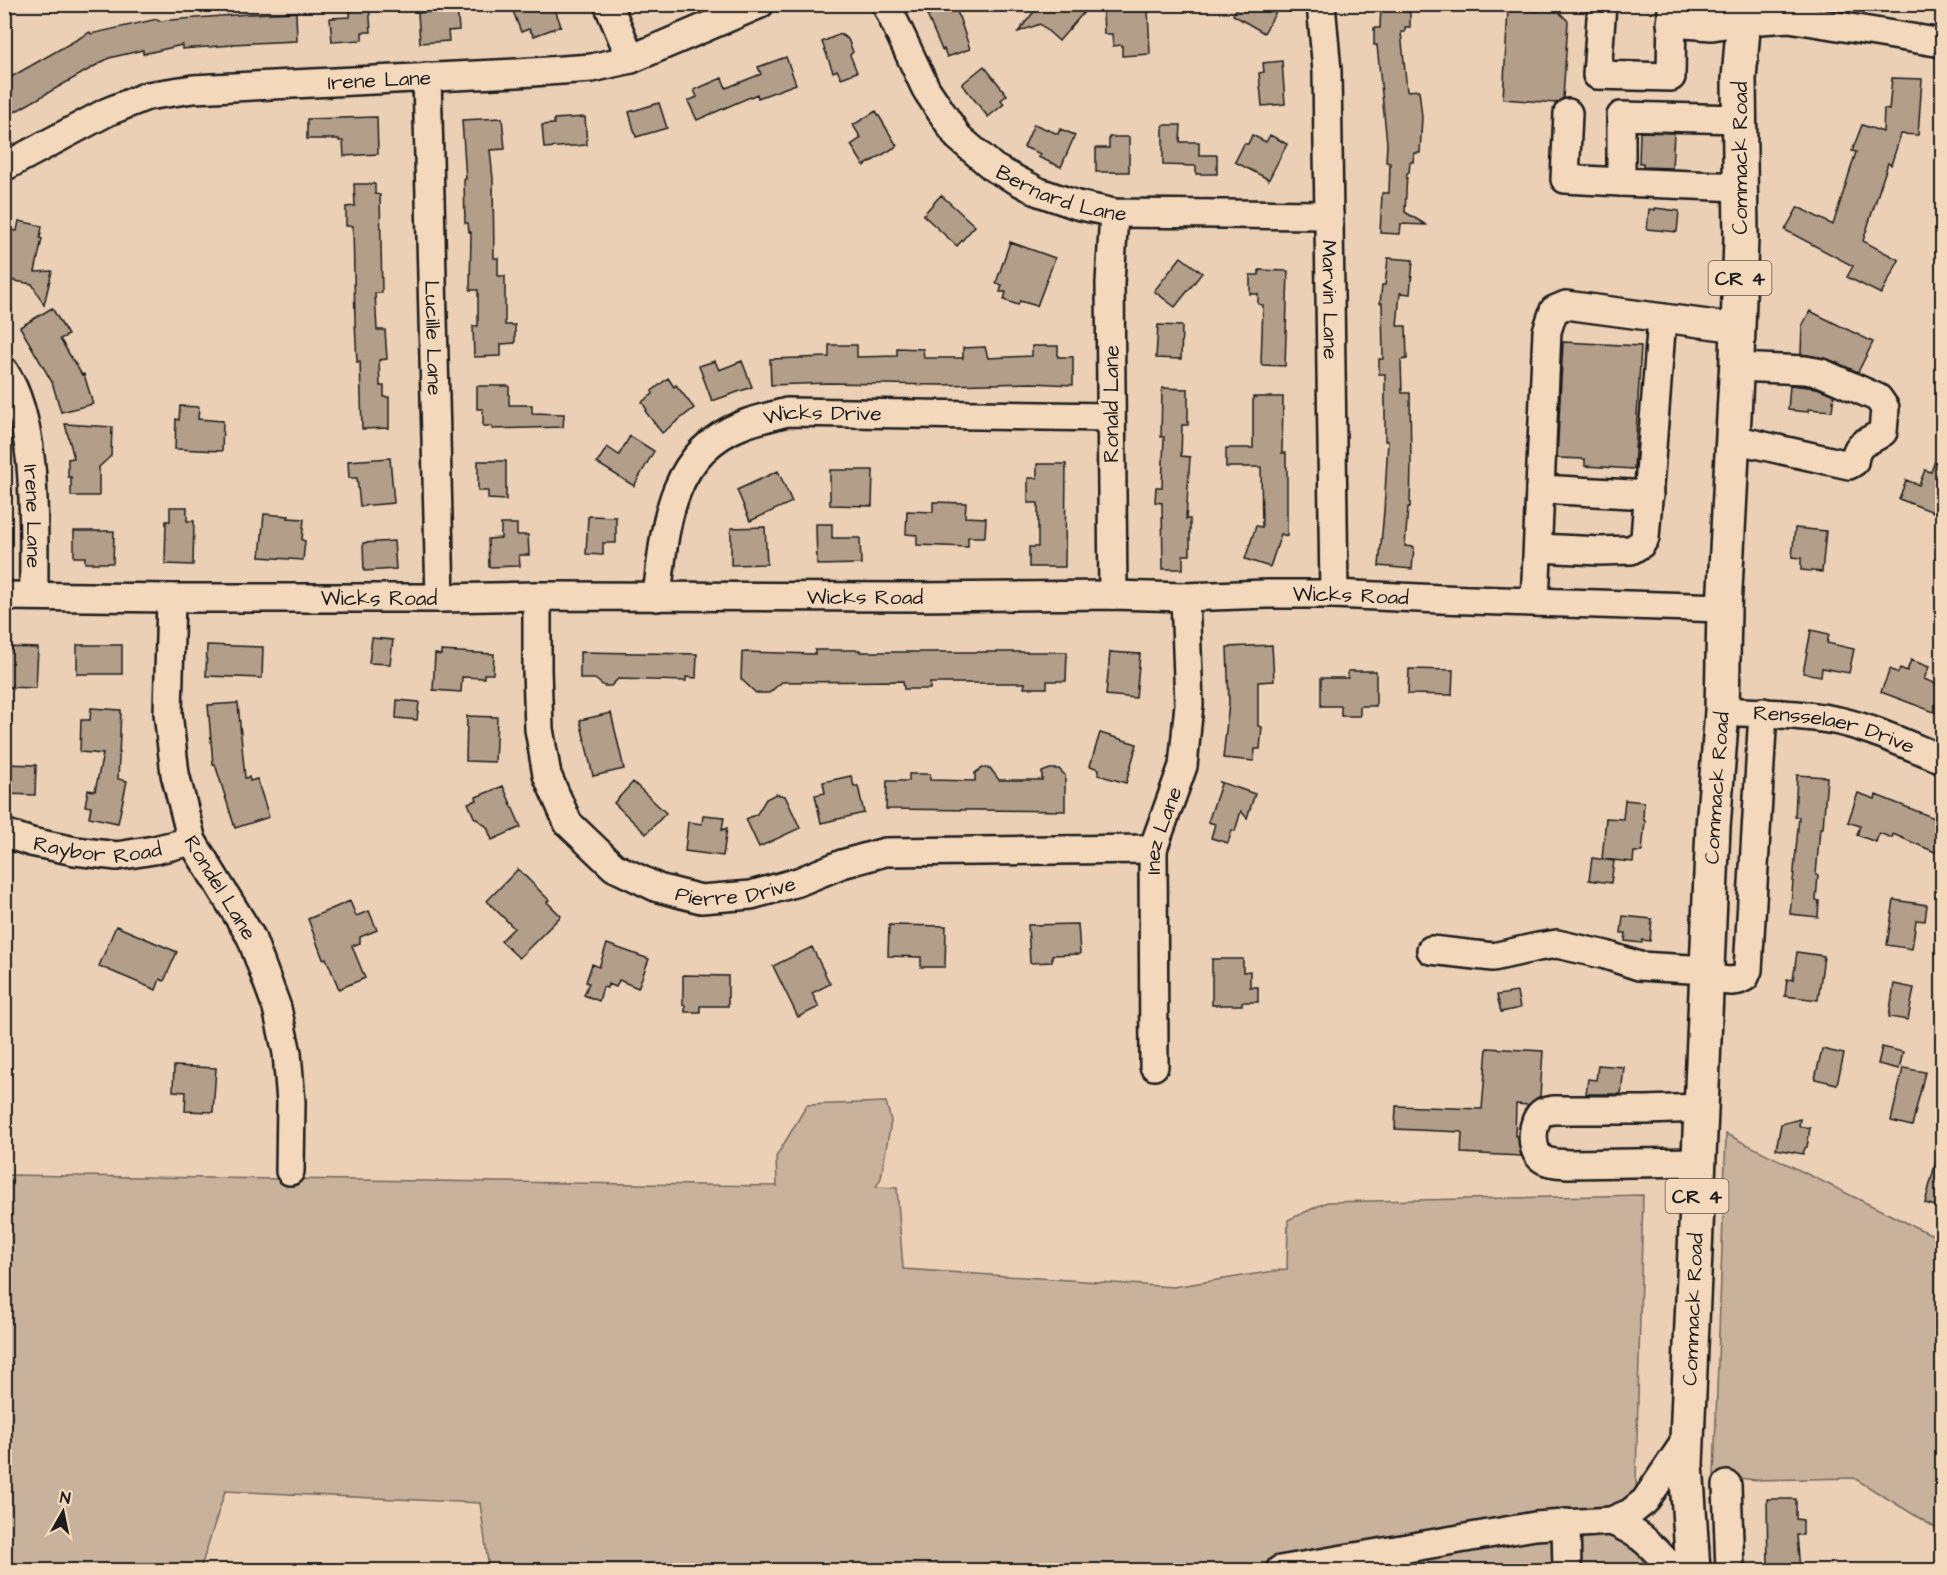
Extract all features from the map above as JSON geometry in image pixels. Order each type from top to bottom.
[{"type":"main road","name":"Commack Road","points":[[1693,1570],[1686,1464],[1706,974],[1713,827],[1722,711],[1724,608],[1737,367],[1741,238],[1739,79],[1745,13]]},
{"type":"street","points":[[608,4],[632,59]]},
{"type":"street","name":"Irene Lane","points":[[4,167],[107,112],[147,96],[193,89],[592,68],[632,59],[760,4]]},
{"type":"street","name":"Bernard Lane","points":[[886,4],[926,89],[958,137],[994,168],[1039,192],[1077,205],[1114,213],[1329,215]]},
{"type":"street","name":"Marvin Lane","points":[[1321,4],[1327,71],[1334,594]]},
{"type":"street","points":[[1602,4],[1597,75],[1671,77],[1671,14],[1712,26],[1745,13],[1942,43]]},
{"type":"street","name":"Lucille Lane","points":[[427,77],[440,598]]},
{"type":"street","points":[[1568,113],[1565,179],[1740,187]]},
{"type":"street","points":[[1621,182],[1621,116],[1740,119]]},
{"type":"street","name":"Ronald Lane","points":[[1113,595],[1110,283],[1114,213]]},
{"type":"street","points":[[1535,602],[1547,331],[1554,310],[1566,304],[1738,328]]},
{"type":"street","points":[[1538,548],[1631,550],[1641,544],[1645,538],[1662,318]]},
{"type":"street","points":[[1733,439],[1849,465],[1854,462],[1856,449],[1883,432],[1885,408],[1878,398],[1822,373],[1737,367]]},
{"type":"street","name":"Irene Lane","points":[[4,371],[23,414],[30,452],[34,595]]},
{"type":"street","name":"Wicks Drive","points":[[657,597],[669,511],[681,478],[707,445],[741,425],[787,412],[1110,417]]},
{"type":"street","points":[[1540,489],[1648,495]]},
{"type":"street","name":"Wicks Road","points":[[4,596],[440,598],[1113,595],[1185,597],[1334,594],[1724,608]]},
{"type":"street","name":"Pierre Drive","points":[[537,596],[539,729],[547,775],[568,823],[614,867],[658,888],[701,899],[751,894],[798,882],[842,864],[885,852],[1153,849]]},
{"type":"street","name":"Inez Lane","points":[[1154,1066],[1153,849],[1183,766],[1189,704],[1185,597]]},
{"type":"street","name":"Rondel Lane","points":[[171,598],[168,713],[175,774],[192,841],[250,937],[277,1008],[288,1063],[291,1102],[290,1171]]},
{"type":"street","name":"Rensselaer Drive","points":[[1722,711],[1763,712],[1831,719],[1880,734],[1942,759]]},
{"type":"street","points":[[1431,950],[1493,957],[1538,946],[1557,944],[1606,955],[1640,966],[1739,980],[1745,977],[1748,970],[1763,712]]},
{"type":"street","name":"Raybor Road","points":[[4,833],[31,842],[75,851],[117,856],[192,841]]},
{"type":"street","points":[[1699,1162],[1568,1164],[1547,1162],[1536,1152],[1534,1131],[1536,1121],[1543,1113],[1553,1110],[1701,1108]]},
{"type":"street","points":[[1280,1570],[1535,1526],[1611,1521],[1630,1513],[1645,1501],[1687,1439]]},
{"type":"street","points":[[1727,1485],[1730,1570]]},
{"type":"street","points":[[1611,1521],[1629,1528],[1642,1537],[1674,1570]]},
{"type":"street","points":[[1566,1523],[1567,1570]]},
{"type":"shaded area","points":[[886,1102],[891,1121],[881,1178],[876,1187],[897,1188],[903,1269],[1173,1287],[1287,1269],[1288,1220],[1327,1202],[1643,1195],[1636,1480],[1643,1570],[489,1570],[480,1503],[225,1491],[200,1570],[5,1570],[5,1175],[777,1186],[776,1157],[807,1105]]},
{"type":"shaded area","points":[[1726,1134],[1942,1239],[1942,1532],[1854,1478],[1756,1480],[1714,1475]]},
{"type":"building","points":[[369,4],[371,32],[362,32],[362,40],[332,42],[330,18],[350,17],[350,5]]},
{"type":"building","points":[[436,4],[457,4],[459,30],[448,31],[449,41],[420,43],[418,13],[436,11]]},
{"type":"building","points":[[530,4],[553,4],[561,26],[534,36],[529,29],[521,32],[513,11]]},
{"type":"building","points":[[1040,4],[1091,4],[1059,41],[1040,24],[1018,32]]},
{"type":"building","points":[[1239,4],[1269,4],[1277,10],[1264,33],[1233,15]]},
{"type":"building","points":[[1381,4],[1404,4],[1404,12],[1410,12],[1410,27],[1405,27],[1405,32],[1401,32],[1407,91],[1419,90],[1422,117],[1420,153],[1414,153],[1413,162],[1410,162],[1409,173],[1407,173],[1405,212],[1426,225],[1401,224],[1400,234],[1380,233],[1382,193],[1389,193],[1390,163],[1386,162],[1387,143],[1377,45],[1374,45],[1374,28],[1380,28]]},
{"type":"building","points":[[955,5],[970,49],[947,57],[927,15]]},
{"type":"building","points":[[1538,8],[1556,9],[1568,21],[1563,98],[1556,103],[1503,99],[1508,9],[1538,11]]},
{"type":"building","points":[[1148,9],[1150,54],[1122,56],[1122,45],[1113,46],[1112,34],[1104,34],[1103,11]]},
{"type":"building","points":[[296,12],[297,41],[182,49],[182,45],[143,54],[143,50],[109,58],[4,118],[4,81],[90,32],[91,34],[157,19],[158,21]]},
{"type":"building","points":[[840,34],[848,39],[853,52],[850,55],[857,72],[841,78],[837,70],[833,72],[822,42]]},
{"type":"building","points":[[786,57],[796,84],[758,98],[757,94],[697,120],[688,101],[697,97],[694,90],[722,78],[726,88],[761,74],[758,67]]},
{"type":"building","points":[[1282,61],[1285,104],[1262,106],[1259,73],[1264,72],[1263,63]]},
{"type":"building","points":[[984,66],[1007,95],[1001,100],[1004,104],[988,117],[962,84]]},
{"type":"building","points":[[1892,78],[1922,79],[1918,135],[1901,134],[1891,165],[1888,163],[1863,241],[1899,260],[1881,294],[1847,277],[1853,266],[1785,230],[1798,207],[1833,225],[1856,152],[1852,151],[1862,125],[1883,132],[1884,109],[1889,110]]},
{"type":"building","points":[[659,103],[667,128],[636,137],[629,112]]},
{"type":"building","points":[[876,111],[897,146],[864,166],[851,145],[861,138],[853,125]]},
{"type":"building","points":[[377,117],[378,154],[344,156],[343,141],[339,139],[307,139],[307,119]]},
{"type":"building","points":[[585,117],[587,145],[544,148],[542,125],[554,124],[554,119]]},
{"type":"building","points":[[502,118],[505,149],[490,150],[493,179],[494,258],[498,258],[498,276],[505,276],[505,325],[515,325],[515,343],[501,344],[501,356],[474,357],[473,326],[478,326],[478,290],[470,290],[471,232],[469,232],[468,223],[465,223],[464,179],[466,179],[462,120]]},
{"type":"building","points":[[1034,124],[1058,134],[1060,129],[1075,135],[1061,167],[1038,157],[1041,154],[1024,147]]},
{"type":"building","points":[[1163,125],[1181,125],[1180,142],[1199,142],[1199,155],[1217,155],[1217,174],[1196,174],[1196,166],[1163,165]]},
{"type":"building","points":[[1640,132],[1674,133],[1672,168],[1643,167],[1643,163],[1639,163]]},
{"type":"building","points":[[1252,135],[1266,142],[1270,135],[1287,144],[1268,181],[1235,162],[1244,144],[1248,144]]},
{"type":"building","points":[[1109,137],[1129,137],[1129,172],[1096,172],[1096,148],[1109,148]]},
{"type":"building","points":[[354,184],[375,184],[375,194],[380,195],[382,293],[375,293],[377,330],[385,330],[387,359],[379,360],[380,386],[384,386],[384,397],[389,397],[389,428],[362,429],[360,361],[357,362],[355,321],[353,226],[346,226],[346,207],[355,206]]},
{"type":"building","points":[[941,195],[975,226],[957,246],[923,215]]},
{"type":"building","points":[[1655,208],[1679,211],[1677,232],[1647,229],[1649,209],[1655,210]]},
{"type":"building","points":[[19,221],[42,226],[40,238],[42,239],[35,272],[52,271],[44,305],[32,284],[4,279],[4,260],[11,230],[17,231]]},
{"type":"building","points":[[1010,242],[1055,258],[1037,306],[1020,301],[1018,305],[1004,300],[1006,292],[1000,292],[1002,285],[996,283]]},
{"type":"building","points":[[1181,257],[1202,273],[1175,307],[1154,291]]},
{"type":"building","points":[[1388,258],[1413,260],[1410,294],[1400,293],[1397,326],[1406,326],[1407,359],[1401,360],[1402,393],[1410,393],[1411,463],[1410,507],[1408,507],[1405,546],[1414,547],[1412,569],[1379,566],[1388,441],[1385,441],[1385,374],[1379,374],[1379,359],[1383,359],[1382,303],[1380,303]]},
{"type":"building","points":[[1259,270],[1288,271],[1285,366],[1262,365],[1261,362],[1263,305],[1258,304],[1258,294],[1250,294],[1250,275],[1259,275]]},
{"type":"building","points":[[52,308],[68,335],[60,339],[82,375],[84,374],[93,404],[61,412],[52,382],[20,327]]},
{"type":"building","points":[[1810,311],[1873,342],[1858,372],[1828,359],[1801,354],[1802,326]]},
{"type":"building","points":[[1158,325],[1182,326],[1181,359],[1156,358]]},
{"type":"building","points":[[1563,342],[1641,346],[1634,469],[1585,466],[1585,459],[1557,458]]},
{"type":"building","points":[[829,345],[857,345],[857,357],[897,356],[897,348],[923,349],[924,358],[963,358],[963,348],[985,347],[988,358],[1032,356],[1032,346],[1058,346],[1058,357],[1073,357],[1073,385],[829,383],[771,385],[770,359],[829,357]]},
{"type":"building","points":[[715,361],[719,370],[742,361],[752,387],[712,401],[699,366]]},
{"type":"building","points":[[668,378],[694,408],[662,433],[645,411],[647,410],[642,402]]},
{"type":"building","points":[[1790,385],[1817,388],[1834,395],[1832,411],[1788,410]]},
{"type":"building","points":[[477,386],[509,386],[509,405],[532,405],[532,413],[564,414],[563,427],[492,429],[492,426],[483,426],[483,409],[477,409]]},
{"type":"building","points":[[1162,388],[1188,389],[1188,425],[1182,425],[1181,456],[1190,457],[1186,519],[1190,519],[1190,555],[1183,555],[1183,569],[1163,569],[1162,503],[1155,502],[1156,487],[1162,487],[1164,437],[1161,437]]},
{"type":"building","points":[[1253,397],[1283,397],[1282,453],[1286,453],[1287,467],[1287,536],[1281,534],[1270,567],[1245,559],[1256,526],[1262,527],[1261,467],[1226,467],[1226,448],[1253,448]]},
{"type":"building","points":[[180,406],[199,407],[198,419],[223,421],[222,451],[175,449],[176,419],[179,420]]},
{"type":"building","points":[[65,424],[112,427],[111,456],[99,467],[99,496],[71,496],[68,459],[74,458]]},
{"type":"building","points":[[630,436],[654,451],[634,486],[597,463],[607,447],[619,455]]},
{"type":"building","points":[[1941,444],[1942,504],[1939,514],[1899,499],[1906,480],[1919,485],[1925,470],[1931,472]]},
{"type":"building","points":[[390,458],[394,503],[360,506],[357,478],[349,478],[348,461]]},
{"type":"building","points":[[478,461],[506,461],[506,500],[488,499],[488,491],[478,491]]},
{"type":"building","points":[[1037,464],[1066,464],[1065,567],[1029,567],[1029,547],[1038,547],[1038,503],[1028,503],[1028,478],[1037,478]]},
{"type":"building","points":[[830,470],[873,470],[872,506],[830,505]]},
{"type":"building","points":[[778,471],[792,502],[750,521],[737,490]]},
{"type":"building","points":[[933,502],[966,503],[965,517],[986,518],[985,537],[968,537],[968,547],[917,545],[917,535],[906,534],[907,511],[933,512]]},
{"type":"building","points":[[170,507],[187,507],[187,521],[194,521],[193,565],[165,564],[166,521],[170,521]]},
{"type":"building","points":[[264,514],[304,519],[303,560],[260,557]]},
{"type":"building","points":[[588,517],[616,517],[616,543],[603,543],[603,555],[586,554]]},
{"type":"building","points":[[501,524],[517,524],[517,535],[528,535],[529,555],[519,555],[520,566],[489,567],[488,539],[501,538]]},
{"type":"building","points":[[816,524],[832,524],[832,538],[860,538],[861,564],[817,565]]},
{"type":"building","points":[[765,527],[767,564],[731,565],[731,528]]},
{"type":"building","points":[[1795,528],[1826,531],[1822,572],[1801,570],[1801,558],[1792,557]]},
{"type":"building","points":[[74,531],[114,531],[113,563],[85,563],[85,557],[74,557]]},
{"type":"building","points":[[394,541],[396,569],[364,571],[363,543]]},
{"type":"building","points":[[1811,630],[1829,634],[1827,643],[1854,649],[1849,673],[1822,668],[1821,676],[1803,673]]},
{"type":"building","points":[[372,638],[393,640],[390,664],[369,663]]},
{"type":"building","points":[[77,645],[122,645],[122,674],[77,674]]},
{"type":"building","points":[[207,645],[263,647],[262,678],[206,676]]},
{"type":"building","points":[[1272,645],[1274,681],[1258,682],[1258,726],[1262,727],[1260,749],[1255,749],[1254,761],[1223,758],[1229,703],[1227,647]]},
{"type":"building","points":[[4,647],[38,648],[36,688],[4,687]]},
{"type":"building","points":[[815,650],[1067,652],[1066,681],[1047,681],[1047,688],[1024,688],[1025,683],[930,683],[930,689],[904,689],[903,681],[782,682],[769,693],[756,693],[741,679],[742,652],[815,654]]},
{"type":"building","points":[[441,651],[494,654],[493,674],[484,674],[484,678],[462,677],[461,692],[433,690],[435,654],[441,655]]},
{"type":"building","points":[[580,652],[697,654],[696,678],[686,677],[686,681],[618,679],[611,686],[604,686],[595,679],[580,679]]},
{"type":"building","points":[[1110,652],[1140,654],[1136,698],[1106,695]]},
{"type":"building","points":[[1911,660],[1929,667],[1924,679],[1942,686],[1942,715],[1881,692],[1890,669],[1898,673],[1900,668],[1907,671]]},
{"type":"building","points":[[1409,669],[1453,670],[1452,695],[1408,694]]},
{"type":"building","points":[[1348,671],[1376,671],[1376,706],[1360,706],[1360,716],[1341,716],[1341,706],[1321,706],[1321,678],[1348,678]]},
{"type":"building","points":[[397,700],[419,702],[417,720],[396,718]]},
{"type":"building","points":[[238,703],[245,778],[249,777],[250,781],[257,779],[269,817],[235,828],[215,764],[213,764],[208,705]]},
{"type":"building","points":[[91,708],[121,710],[118,779],[127,781],[118,823],[89,817],[91,807],[85,806],[88,790],[95,791],[103,754],[80,752],[81,720],[90,720]]},
{"type":"building","points":[[611,713],[624,769],[593,776],[580,720]]},
{"type":"building","points":[[467,716],[497,717],[495,762],[466,761]]},
{"type":"building","points":[[1100,733],[1137,744],[1126,783],[1098,775],[1099,769],[1090,766]]},
{"type":"building","points":[[4,764],[36,765],[35,795],[4,794]]},
{"type":"building","points":[[982,768],[990,768],[999,780],[1042,780],[1042,772],[1059,769],[1065,775],[1065,811],[886,809],[887,781],[909,781],[909,774],[930,774],[930,780],[975,781],[975,773]]},
{"type":"building","points":[[1797,775],[1827,777],[1816,875],[1818,875],[1816,900],[1819,901],[1818,917],[1790,914],[1799,817],[1795,817]]},
{"type":"building","points":[[851,776],[854,786],[858,786],[864,813],[821,823],[815,795],[825,793],[823,782]]},
{"type":"building","points":[[633,782],[666,813],[646,834],[614,803]]},
{"type":"building","points":[[1220,782],[1255,794],[1247,818],[1241,811],[1235,831],[1232,830],[1228,843],[1211,838],[1215,824],[1208,822]]},
{"type":"building","points":[[503,786],[521,827],[492,840],[487,827],[474,817],[468,803],[477,800],[476,797]]},
{"type":"building","points":[[1858,793],[1875,799],[1876,795],[1942,821],[1942,855],[1893,834],[1892,838],[1879,833],[1876,842],[1857,835],[1860,826],[1848,822]]},
{"type":"building","points":[[776,794],[785,796],[800,828],[759,847],[746,819],[757,814],[766,799]]},
{"type":"building","points":[[1625,800],[1644,802],[1642,852],[1634,852],[1633,862],[1602,859],[1606,818],[1623,819]]},
{"type":"building","points":[[703,815],[724,817],[722,830],[727,828],[723,856],[685,851],[688,822],[702,824]]},
{"type":"building","points":[[1592,858],[1614,861],[1611,883],[1589,880]]},
{"type":"building","points":[[518,869],[549,900],[547,902],[561,916],[519,958],[501,941],[514,928],[487,901]]},
{"type":"building","points":[[1894,900],[1927,905],[1925,921],[1916,920],[1912,949],[1887,945]]},
{"type":"building","points":[[350,901],[356,916],[369,911],[377,930],[360,937],[360,943],[352,946],[365,978],[339,989],[326,958],[323,959],[308,919]]},
{"type":"building","points":[[1623,916],[1652,919],[1650,941],[1642,940],[1642,943],[1625,941],[1626,933],[1621,933]]},
{"type":"building","points":[[1078,924],[1080,954],[1052,955],[1052,962],[1030,963],[1028,925]]},
{"type":"building","points":[[889,925],[946,926],[945,967],[921,967],[921,957],[888,956]]},
{"type":"building","points":[[116,926],[177,952],[164,981],[160,979],[156,990],[99,966]]},
{"type":"building","points":[[607,944],[649,959],[638,988],[619,980],[616,987],[608,984],[607,988],[603,987],[599,1001],[584,995],[589,983],[586,982],[592,964],[599,967]]},
{"type":"building","points":[[812,947],[830,984],[812,993],[819,1007],[798,1017],[773,966]]},
{"type":"building","points":[[1797,952],[1824,956],[1818,1000],[1785,996],[1787,979],[1793,980]]},
{"type":"building","points":[[1212,959],[1243,959],[1243,972],[1250,971],[1250,987],[1258,987],[1258,1002],[1242,1002],[1242,1005],[1212,1005]]},
{"type":"building","points":[[683,975],[728,976],[728,1006],[700,1006],[700,1012],[685,1012]]},
{"type":"building","points":[[1894,984],[1914,988],[1908,1020],[1889,1017]]},
{"type":"building","points":[[1517,992],[1520,1008],[1501,1012],[1497,995]]},
{"type":"building","points":[[1882,1047],[1903,1052],[1899,1069],[1878,1064]]},
{"type":"building","points":[[1487,1048],[1543,1051],[1540,1096],[1528,1105],[1516,1104],[1515,1136],[1518,1136],[1521,1156],[1461,1153],[1462,1132],[1395,1129],[1396,1106],[1482,1109]]},
{"type":"building","points":[[1822,1049],[1844,1054],[1837,1084],[1815,1079]]},
{"type":"building","points":[[1598,1065],[1624,1067],[1621,1094],[1586,1094],[1588,1079],[1596,1080]]},
{"type":"building","points":[[174,1066],[216,1068],[213,1112],[185,1111],[186,1092],[173,1091]]},
{"type":"building","points":[[1903,1068],[1925,1072],[1912,1126],[1891,1121]]},
{"type":"building","points":[[1800,1119],[1799,1126],[1810,1128],[1807,1147],[1803,1154],[1776,1149],[1781,1124]]},
{"type":"building","points":[[1937,1157],[1942,1157],[1942,1208],[1925,1203]]},
{"type":"building","points":[[1767,1499],[1796,1499],[1796,1519],[1803,1520],[1803,1535],[1797,1535],[1800,1570],[1768,1570]]}]
